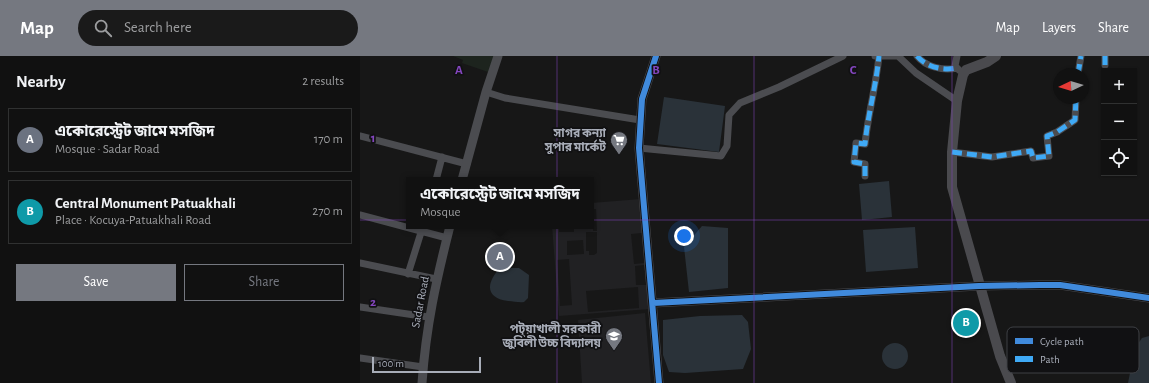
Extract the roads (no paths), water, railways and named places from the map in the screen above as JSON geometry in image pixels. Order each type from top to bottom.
[{"type":"main road","points":[[996,56],[992,60],[960,71],[952,152],[952,187],[1000,356],[1011,383]]},
{"type":"street","points":[[463,177],[486,92],[498,56]]},
{"type":"street","points":[[656,56],[642,99],[639,148],[659,383]]},
{"type":"street","points":[[639,148],[721,156],[727,146],[729,116],[732,110],[740,103],[779,87],[844,56]]},
{"type":"street","points":[[874,56],[899,56],[916,72],[957,101]]},
{"type":"street","points":[[865,176],[865,164],[854,162],[856,143],[864,144],[877,79],[879,56]]},
{"type":"street","points":[[917,56],[926,65],[960,71],[957,56]]},
{"type":"street","points":[[1079,68],[1081,56]]},
{"type":"street","points":[[1105,56],[1105,65]]},
{"type":"street","points":[[486,92],[506,98],[640,120]]},
{"type":"street","points":[[952,152],[992,157],[1031,151],[1033,158],[1049,156],[1047,136],[1057,132],[1075,120],[1076,104]]},
{"type":"street","points":[[360,136],[467,164]]},
{"type":"street","points":[[437,177],[442,157]]},
{"type":"street","points":[[360,215],[406,225]]},
{"type":"street","points":[[408,274],[422,229]]},
{"type":"street","points":[[424,229],[447,238]]},
{"type":"street","name":"Sadar Road","points":[[422,383],[428,317],[449,229]]},
{"type":"street","points":[[360,263],[436,279]]},
{"type":"street","points":[[653,303],[980,286],[1060,285],[1149,298]]},
{"type":"street","points":[[360,307],[428,317]]},
{"type":"street","points":[[360,358],[423,366]]},
{"type":"place","name":"সাগর কন্যা সুপার মার্কেট","points":[[619,155]]},
{"type":"place","name":"একোরেস্ট্রেট জামে মসজিদ","points":[[500,257]]},
{"type":"place","name":"Central Monument Patuakhali","points":[[966,323]]},
{"type":"place","name":"পটুয়াখালী সরকারী জুবিলী উচ্চ বিদ্যালয়","points":[[614,351]]}]
